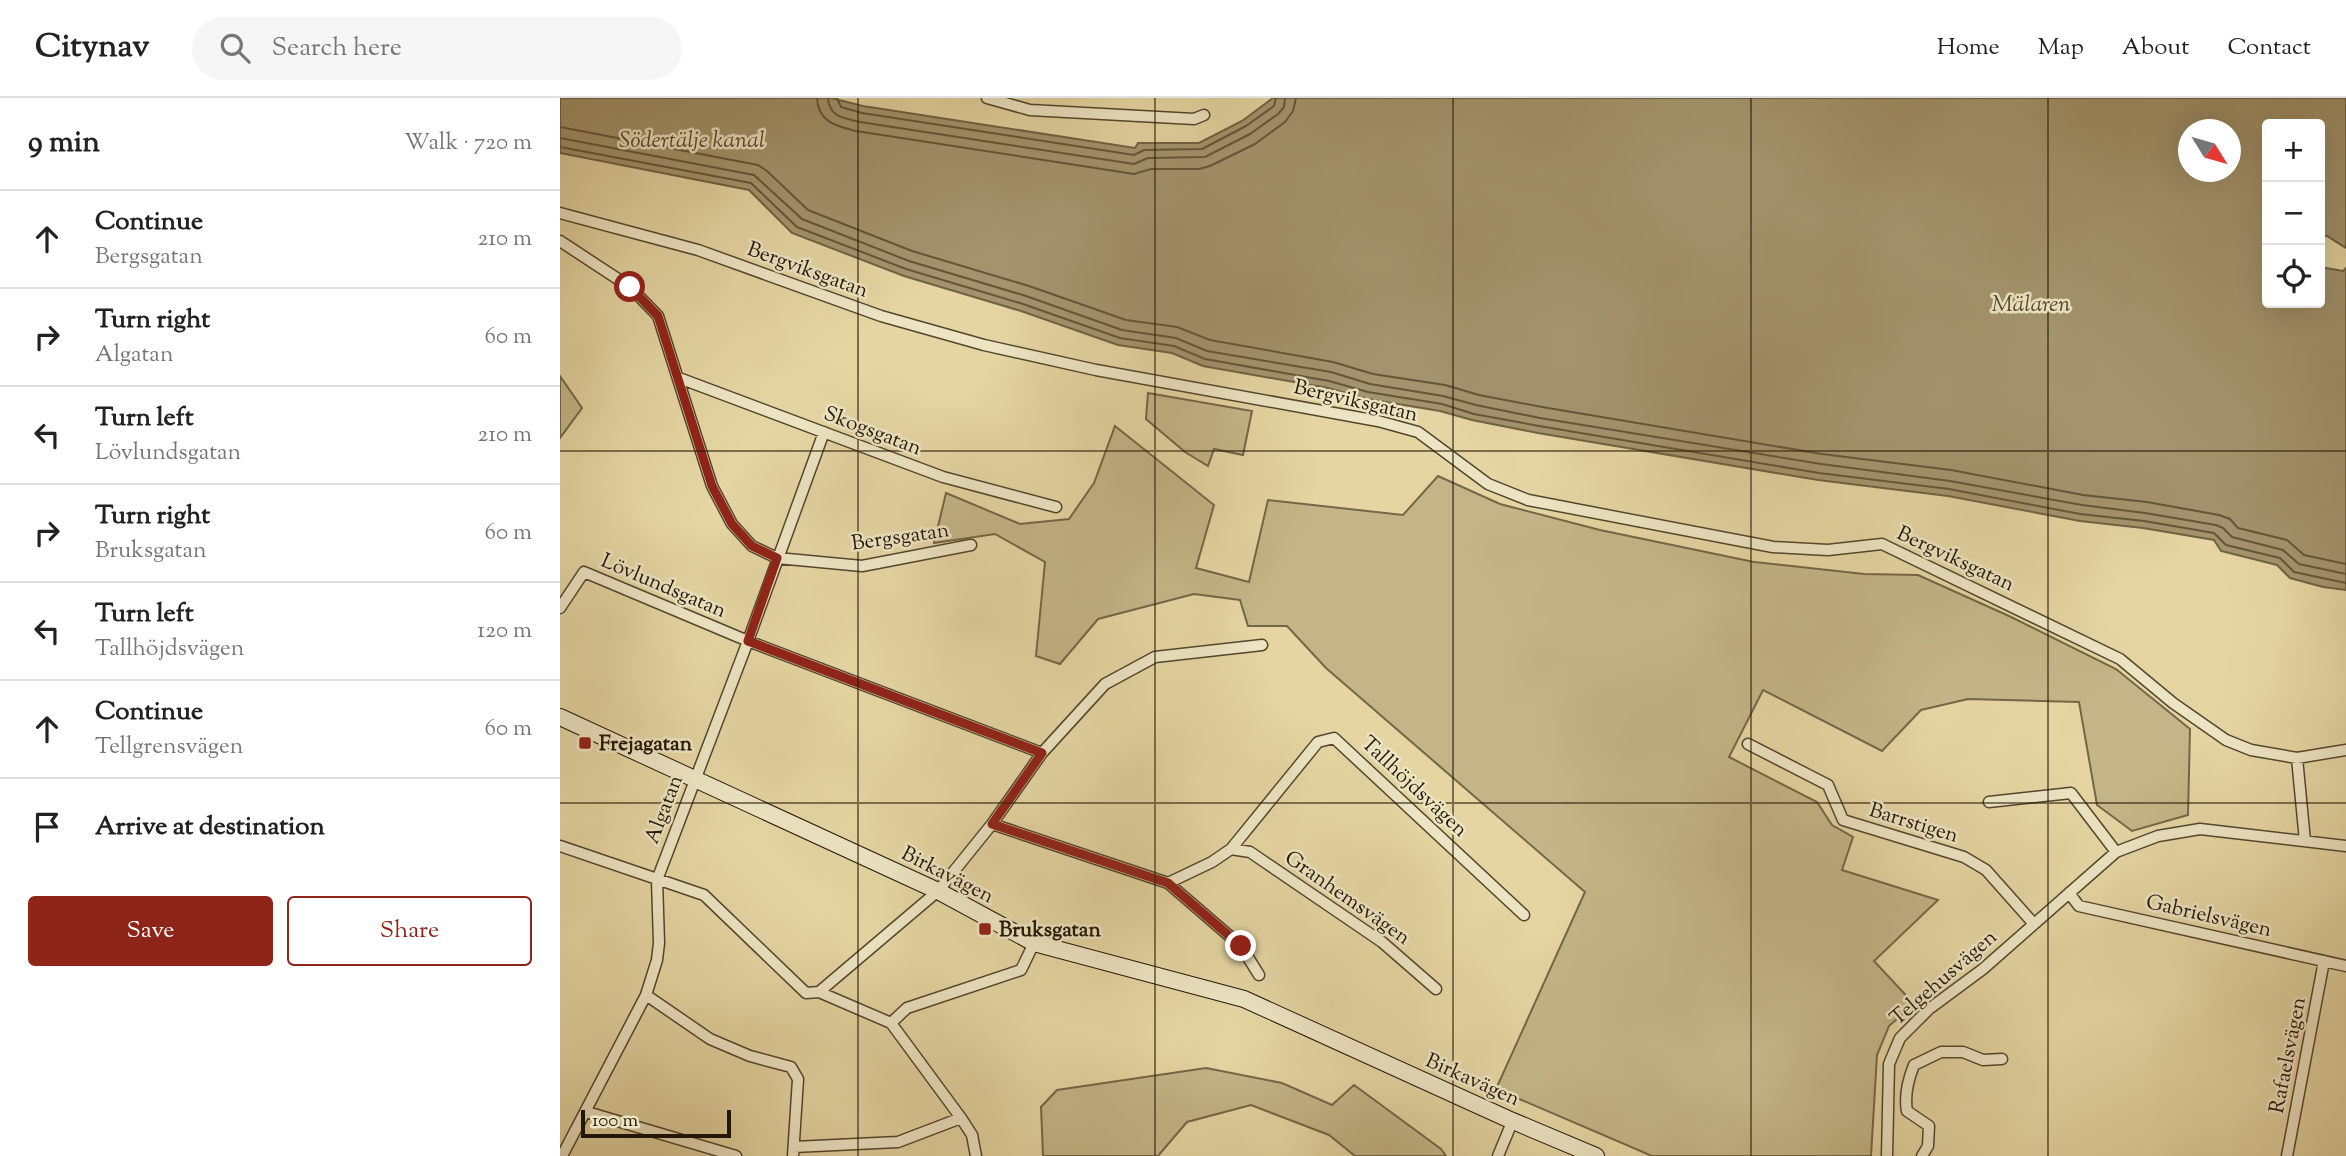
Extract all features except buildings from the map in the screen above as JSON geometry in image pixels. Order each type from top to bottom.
[{"type":"street","points":[[987,98],[1030,110],[1194,119],[1203,115]]},
{"type":"street","name":"Bergviksgatan","points":[[560,213],[698,250],[881,316],[984,345],[1096,370],[1378,421],[1418,432],[1488,484],[1528,500],[1773,547],[1828,550],[1882,544],[2120,659],[2173,703],[2226,740],[2251,750],[2297,758],[2346,750]]},
{"type":"street","name":"Bergsgatan","points":[[560,241],[630,287],[658,316],[712,486],[732,524],[752,546],[777,558],[862,565],[971,545]]},
{"type":"street","name":"Skogsgatan","points":[[679,378],[943,477],[1056,507]]},
{"type":"street","name":"Algatan","points":[[562,1156],[646,995],[657,960],[659,943],[657,880],[824,432]]},
{"type":"street","name":"Lövlundsgatan","points":[[560,608],[584,572],[748,641],[1042,753]]},
{"type":"street","points":[[819,992],[939,891],[992,824],[1042,753],[1105,684],[1155,657],[1262,645]]},
{"type":"street","name":"Birkavägen","points":[[560,717],[939,891],[1034,943],[1244,999],[1596,1156]]},
{"type":"street","name":"Tallhöjdsvägen","points":[[1168,883],[1203,867],[1231,849],[1318,742],[1334,738],[1524,915]]},
{"type":"street","name":"Barrstigen","points":[[1748,744],[1828,785],[1843,820],[1965,858],[1986,870],[2033,923]]},
{"type":"street","points":[[2297,758],[2305,841]]},
{"type":"street","points":[[1989,802],[2071,793],[2116,852],[2158,836],[2200,829],[2346,846]]},
{"type":"street","points":[[992,824],[1168,883],[1241,946],[1259,975]]},
{"type":"street","points":[[560,846],[704,895],[806,993],[819,992],[891,1023],[972,1135],[976,1156]]},
{"type":"street","name":"Granhemsvägen","points":[[1231,849],[1250,852],[1349,919],[1382,942],[1436,989]]},
{"type":"street","name":"Telgehusvägen","points":[[1887,1156],[1889,1064],[1900,1038],[1929,1009],[1983,969],[2116,852]]},
{"type":"street","name":"Gabrielsvägen","points":[[2069,893],[2080,906],[2346,966]]},
{"type":"street","points":[[891,1023],[907,1008],[1021,970],[1034,943]]},
{"type":"street","name":"Rafaelsvägen","points":[[2287,1156],[2324,961]]},
{"type":"street","points":[[646,995],[710,1039],[750,1056],[791,1067],[798,1079],[793,1151],[898,1142],[961,1118]]},
{"type":"street","points":[[1922,1156],[1928,1146],[1929,1126],[1907,1111],[1906,1107],[1908,1083],[1914,1065],[1941,1052],[1963,1052],[1983,1060],[2002,1059]]},
{"type":"street","points":[[587,1112],[736,1156]]},
{"type":"street","points":[[1498,1156],[1513,1120]]},
{"type":"shaded area","points":[[560,376],[582,408],[560,438]]},
{"type":"shaded area","points":[[1148,393],[1252,411],[1243,455],[1214,449],[1208,466],[1185,452],[1146,419]]},
{"type":"shaded area","points":[[1115,426],[1214,505],[1196,568],[1249,582],[1268,500],[1403,515],[1438,476],[1500,504],[1600,530],[1754,562],[1864,574],[1918,575],[2116,669],[2190,729],[2188,815],[2132,831],[2097,805],[2079,702],[1968,699],[1921,710],[1882,751],[1763,690],[1729,757],[1817,802],[1832,825],[1853,837],[1842,870],[1938,900],[1874,961],[1914,1004],[1889,1026],[1877,1055],[1871,1156],[1652,1156],[1496,1089],[1585,892],[1326,668],[1287,626],[1248,626],[1240,600],[1194,594],[1098,619],[1060,664],[1036,656],[1045,562],[995,534],[934,543],[946,493],[1020,524],[1069,519],[1094,483]]},
{"type":"shaded area","points":[[1206,1068],[1282,1083],[1332,1105],[1354,1085],[1441,1149],[1446,1156],[1355,1156],[1329,1135],[1251,1105],[1187,1122],[1158,1156],[1043,1156],[1041,1107],[1057,1090]]},
{"type":"water","name":"Mälaren","points":[[560,98],[831,98],[863,106],[1135,148],[1138,143],[1199,143],[1242,121],[1273,98],[2346,98],[2346,248],[2325,236],[2325,119],[2262,119],[2262,308],[2325,308],[2325,268],[2343,271],[2346,268],[2346,590],[2290,578],[2277,565],[2221,551],[2214,540],[2080,521],[1948,496],[1818,480],[1538,433],[1440,411],[1367,399],[1328,388],[1203,366],[1172,353],[1118,345],[1021,311],[904,276],[792,233],[749,190],[560,153]]},
{"type":"place","name":"Frejagatan","points":[[585,743]]},
{"type":"place","name":"Bruksgatan","points":[[985,929]]},
{"type":"route","points":[[630,287],[658,316],[712,486],[732,524],[752,546],[777,558],[748,641],[1042,753],[992,824],[1168,883],[1241,946]]},
{"type":"water label","name":"Södertälje kanal","points":[[692,139]]}]
